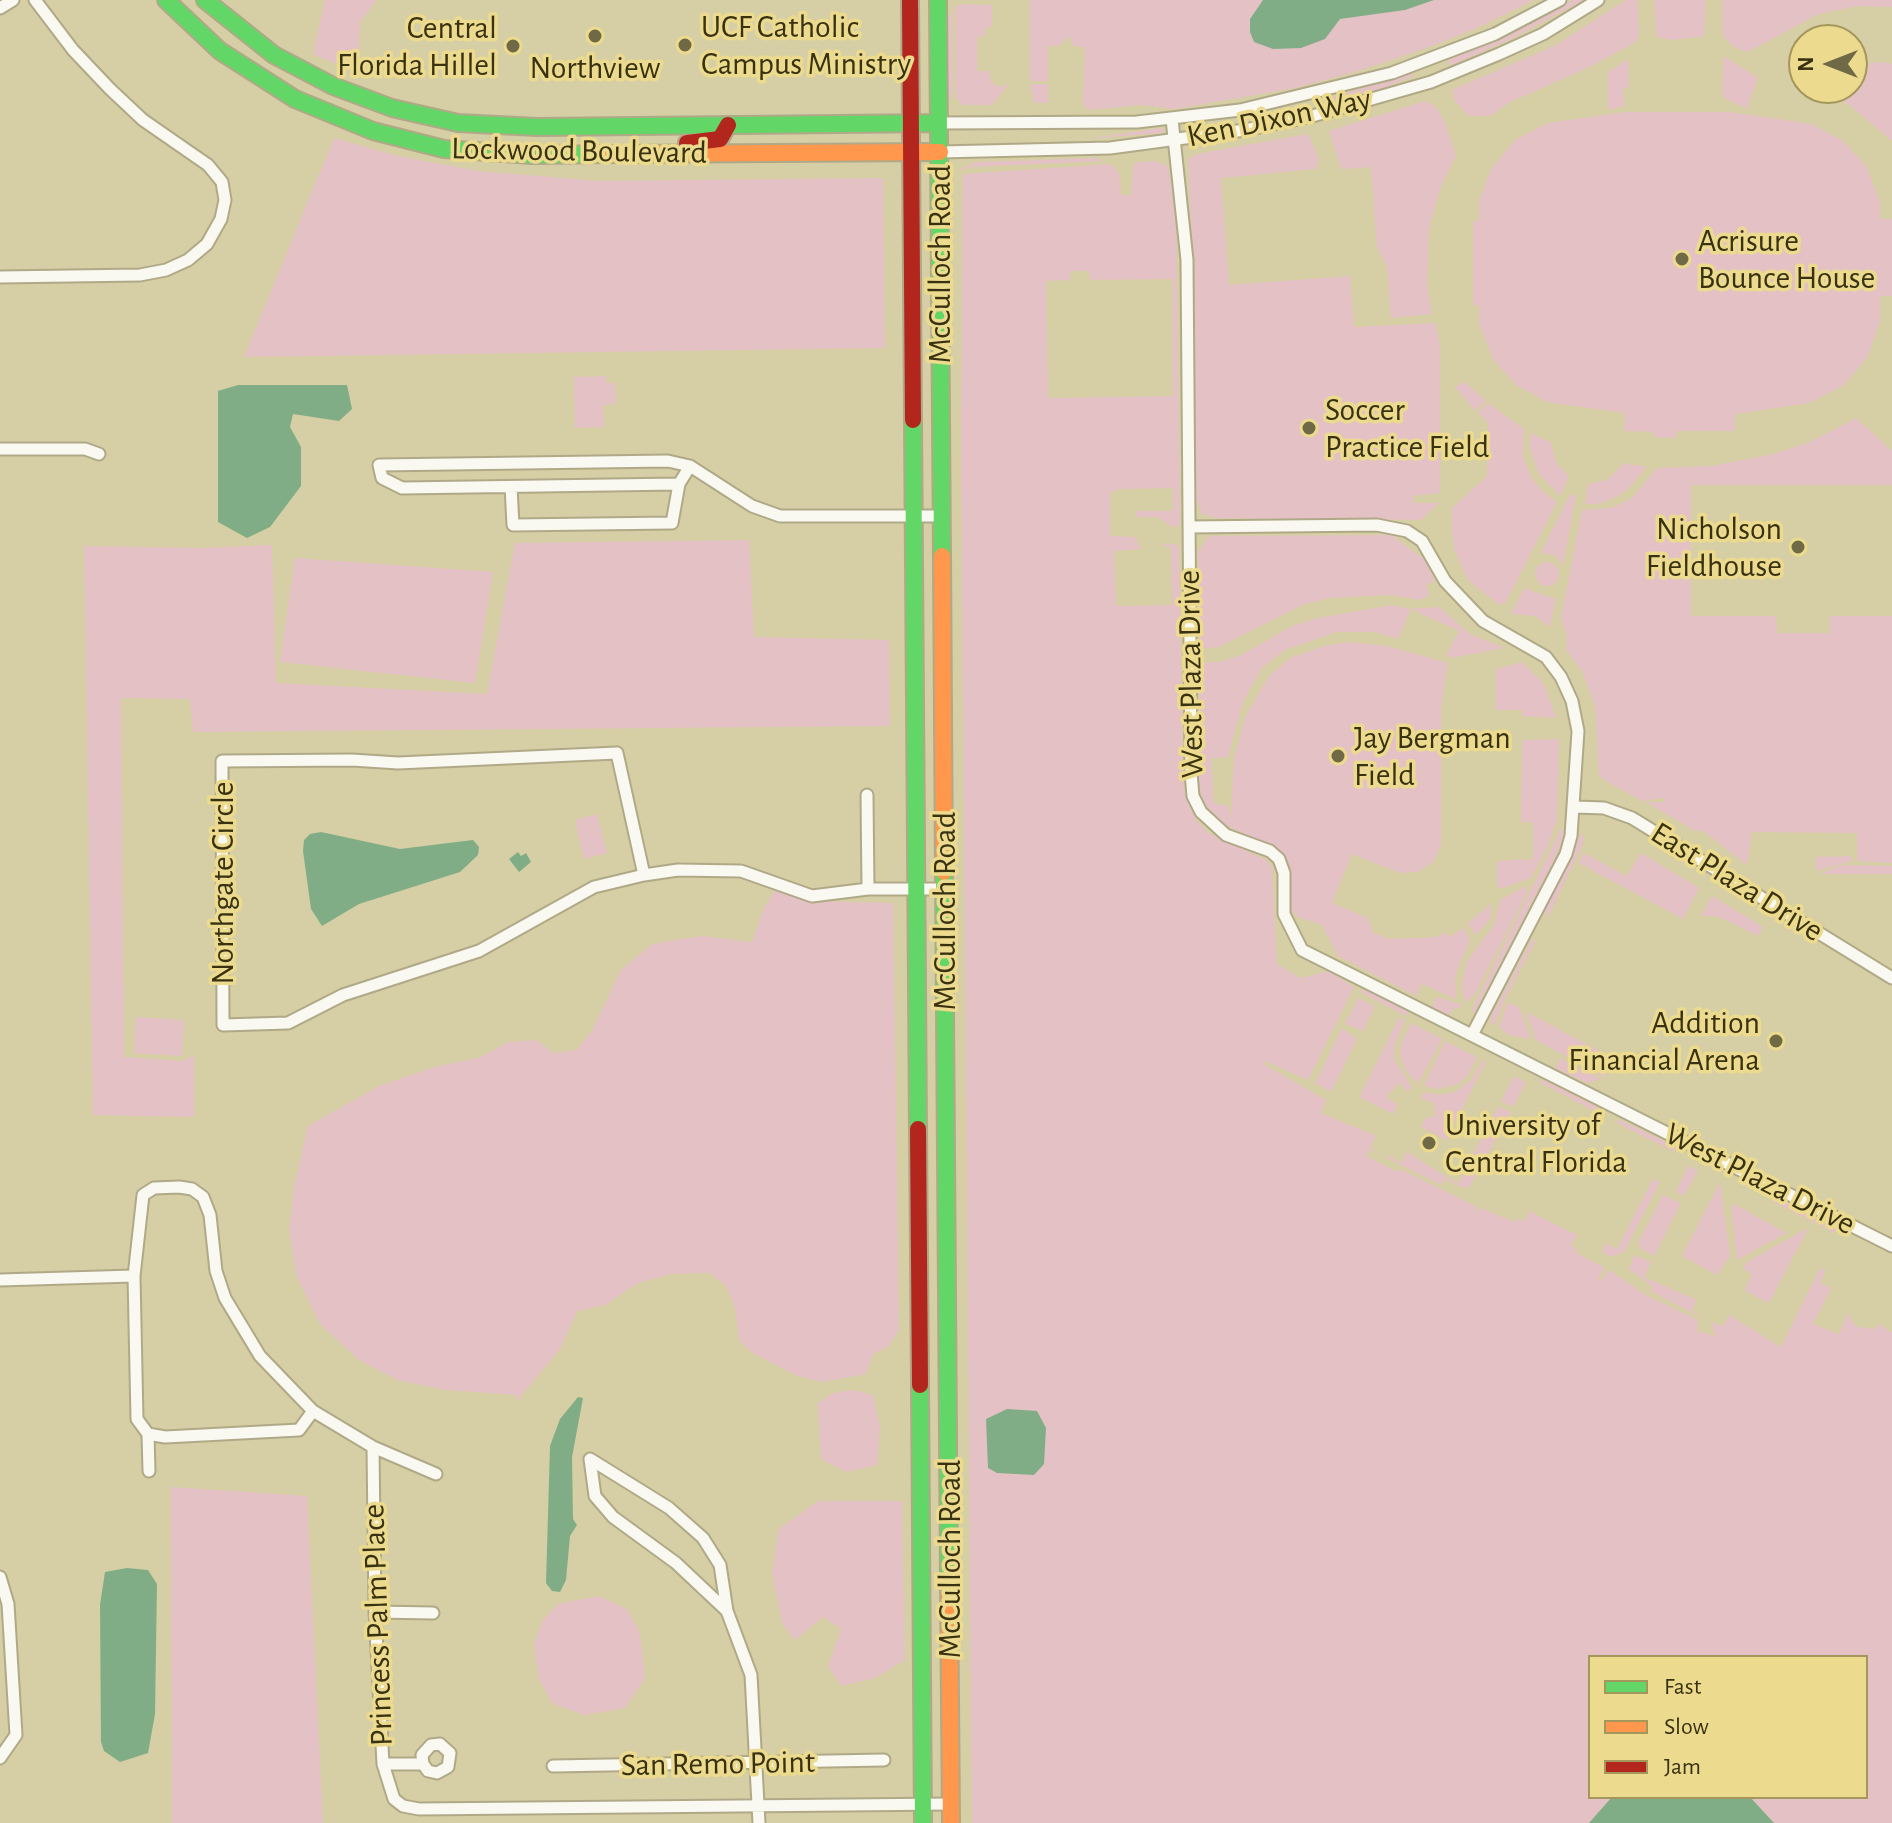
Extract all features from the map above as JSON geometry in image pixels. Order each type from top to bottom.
[{"type":"main road","name":"Lockwood Boulevard","points":[[166,0],[202,37],[262,81],[316,110],[413,142],[483,153],[940,152]]},
{"type":"main road","name":"Lockwood Boulevard","points":[[205,0],[274,55],[343,91],[420,116],[483,125],[939,123]]},
{"type":"main road","name":"McCulloch Road","points":[[910,0],[923,1823]]},
{"type":"main road","name":"McCulloch Road","points":[[938,0],[951,1823]]},
{"type":"main road","points":[[413,142],[420,116]]},
{"type":"main road","points":[[589,155],[599,140],[608,135],[681,134],[695,125]]},
{"type":"main road","points":[[624,154],[645,144],[707,143],[720,139],[728,125]]},
{"type":"street","points":[[0,8],[13,0]]},
{"type":"street","points":[[0,277],[140,275],[166,270],[188,260],[207,244],[221,219],[225,200],[222,182],[208,165],[143,120],[110,89],[73,50],[35,0]]},
{"type":"street","name":"Ken Dixon Way","points":[[939,123],[1172,119],[1240,110],[1366,81],[1495,34],[1560,0]]},
{"type":"street","name":"Ken Dixon Way","points":[[940,152],[1050,151],[1175,140],[1309,117],[1431,82],[1543,34],[1598,0]]},
{"type":"street","name":"West Plaza Drive","points":[[1172,119],[1187,260],[1191,773],[1193,796],[1201,812],[1226,835],[1270,851],[1279,859],[1284,873],[1284,914],[1302,950],[1892,1246]]},
{"type":"street","points":[[0,449],[85,449],[99,454]]},
{"type":"street","points":[[679,484],[402,488],[382,478],[379,465],[668,461],[690,466],[752,506],[780,516],[942,516]]},
{"type":"street","points":[[511,487],[513,525],[672,523],[679,484],[690,466]]},
{"type":"street","points":[[1189,527],[1394,526],[1422,541],[1445,581],[1483,621],[1546,657],[1561,677],[1572,701],[1578,731],[1575,807],[1566,854],[1472,1035]]},
{"type":"street","name":"Northgate Circle","points":[[644,875],[617,753],[398,763],[352,760],[222,761],[223,1025],[288,1023],[343,995],[479,951],[594,887],[644,875],[678,870],[741,871],[812,896],[868,889],[945,889]]},
{"type":"street","points":[[867,795],[868,889]]},
{"type":"street","name":"East Plaza Drive","points":[[1575,807],[1604,808],[1632,818],[1892,978]]},
{"type":"street","points":[[149,1471],[148,1434],[137,1419],[134,1276],[143,1195],[167,1186],[192,1189],[203,1197],[210,1215],[216,1271],[241,1327],[260,1356],[313,1411],[373,1447],[436,1474]]},
{"type":"street","points":[[0,1280],[134,1276]]},
{"type":"street","points":[[148,1434],[165,1437],[299,1430],[313,1411]]},
{"type":"street","name":"Princess Palm Place","points":[[373,1447],[375,1612],[383,1764],[423,1764]]},
{"type":"street","points":[[727,1611],[676,1563],[613,1517],[595,1496],[590,1459],[669,1508],[703,1538],[720,1565],[727,1611],[751,1675],[759,1823]]},
{"type":"street","points":[[0,1577],[8,1604],[16,1735],[0,1758]]},
{"type":"street","points":[[375,1612],[433,1613]]},
{"type":"street","name":"San Remo Point","points":[[553,1766],[884,1760]]},
{"type":"street","points":[[383,1764],[394,1799],[403,1806],[419,1809],[951,1804]]},
{"type":"shaded area","points":[[325,0],[377,0],[360,22],[358,73],[313,54]]},
{"type":"shaded area","points":[[1030,0],[1534,0],[1475,29],[1424,49],[1295,88],[1175,109],[1141,105],[1089,110],[1083,105],[1085,47],[1073,46],[1069,36],[1059,46],[1048,46],[1048,81],[1030,81]]},
{"type":"shaded area","points":[[1263,0],[1434,0],[1405,10],[1340,19],[1325,39],[1301,48],[1273,49],[1254,42],[1250,32],[1250,19]]},
{"type":"shaded area","points":[[1572,0],[1584,0],[1509,40],[1452,65],[1448,63],[1450,58],[1548,15]]},
{"type":"shaded area","points":[[1626,0],[1637,0],[1639,36],[1636,42],[1590,67],[1510,102],[1490,116],[1469,116],[1455,101],[1452,90],[1556,45]]},
{"type":"shaded area","points":[[1654,0],[1706,0],[1704,36],[1673,40],[1657,37]]},
{"type":"shaded area","points":[[1722,0],[1892,0],[1892,7],[1857,6],[1819,14],[1800,24],[1788,24],[1788,31],[1748,52],[1736,48],[1723,37]]},
{"type":"shaded area","points":[[961,4],[992,5],[992,27],[985,28],[985,36],[977,37],[977,71],[989,71],[991,82],[999,87],[1009,84],[992,105],[963,105],[956,98],[955,7]]},
{"type":"shaded area","points":[[952,9],[952,101],[947,90],[946,52],[950,33],[946,24]]},
{"type":"shaded area","points":[[1724,56],[1758,78],[1747,109],[1722,97]]},
{"type":"shaded area","points":[[1628,59],[1629,88],[1623,89],[1624,106],[1608,110],[1608,72]]},
{"type":"shaded area","points":[[1868,63],[1892,64],[1892,141],[1848,104],[1868,104]]},
{"type":"shaded area","points":[[1408,73],[1415,75],[1377,91],[1332,104],[1328,101],[1330,98]]},
{"type":"shaded area","points":[[1030,84],[1048,84],[1048,103],[1034,103]]},
{"type":"shaded area","points":[[1425,101],[1436,107],[1445,122],[1456,156],[1441,186],[1429,229],[1427,286],[1432,314],[1391,318],[1387,266],[1377,248],[1371,167],[1341,169],[1329,131]]},
{"type":"shaded area","name":"Acrisure Bounce House","points":[[1625,112],[1730,112],[1812,124],[1843,141],[1867,167],[1880,203],[1880,219],[1892,219],[1892,296],[1880,296],[1880,322],[1867,358],[1844,385],[1810,403],[1735,414],[1735,431],[1677,431],[1676,438],[1654,437],[1653,432],[1624,431],[1625,413],[1547,402],[1516,385],[1493,359],[1479,324],[1479,305],[1473,305],[1473,221],[1479,221],[1479,202],[1491,169],[1515,140],[1548,123]]},
{"type":"shaded area","points":[[1161,128],[1165,130],[1161,133],[1085,139]]},
{"type":"shaded area","points":[[1308,134],[1319,159],[1316,169],[1221,178],[1229,285],[1350,276],[1354,327],[1435,323],[1440,345],[1440,493],[1413,496],[1414,503],[1439,503],[1421,520],[1219,518],[1202,514],[1196,498],[1194,281],[1188,159],[1197,154]]},
{"type":"shaded area","points":[[334,138],[398,156],[478,171],[599,181],[883,178],[885,348],[244,357]]},
{"type":"shaded area","points":[[1096,158],[1105,161],[972,167],[957,171],[976,162]]},
{"type":"shaded area","points":[[1155,161],[1168,166],[1176,217],[1180,525],[1172,527],[1157,517],[1136,517],[1135,511],[1173,511],[1173,488],[1119,489],[1110,493],[1110,536],[1135,537],[1141,549],[1114,551],[1116,606],[1172,605],[1171,548],[1158,543],[1179,545],[1183,785],[1187,801],[1196,820],[1209,833],[1266,860],[1272,867],[1277,964],[1300,978],[1329,971],[1354,987],[1308,1080],[1264,1061],[1265,1065],[1326,1100],[1321,1113],[1376,1136],[1370,1147],[1382,1155],[1369,1149],[1366,1156],[1477,1207],[1477,1214],[1481,1208],[1515,1222],[1517,1219],[1525,1221],[1529,1211],[1577,1235],[1571,1245],[1578,1250],[1576,1253],[1605,1268],[1598,1279],[1601,1280],[1609,1270],[1646,1295],[1698,1320],[1697,1331],[1715,1336],[1711,1322],[1723,1326],[1729,1315],[1781,1347],[1820,1268],[1826,1271],[1820,1283],[1831,1288],[1813,1324],[1839,1334],[1848,1313],[1856,1327],[1875,1329],[1878,1324],[1892,1332],[1892,1823],[1774,1823],[1752,1799],[1868,1799],[1868,1655],[1588,1655],[1588,1799],[1610,1799],[1589,1823],[972,1823],[961,448],[963,174],[1111,164],[1119,173],[1121,195],[1131,195],[1136,162]],"holes":[[[1070,271],[1089,271],[1090,280],[1172,279],[1173,396],[1048,398],[1046,281],[1070,280]]]},
{"type":"shaded area","points":[[606,376],[606,383],[615,383],[616,404],[603,405],[604,427],[575,428],[574,377]]},
{"type":"shaded area","points":[[1465,382],[1486,401],[1475,411],[1455,387]]},
{"type":"shaded area","points":[[238,385],[347,385],[352,409],[339,421],[293,414],[290,427],[301,447],[301,486],[270,527],[247,538],[218,522],[218,391]]},
{"type":"shaded area","points":[[1488,403],[1524,429],[1523,456],[1531,477],[1543,492],[1557,502],[1506,602],[1499,605],[1468,580],[1455,552],[1452,533],[1452,508],[1487,476],[1488,423],[1478,413]]},
{"type":"shaded area","points":[[1856,418],[1892,451],[1892,485],[1691,485],[1691,616],[1776,616],[1777,633],[1830,633],[1830,616],[1892,616],[1892,863],[1857,861],[1857,833],[1752,832],[1747,865],[1703,831],[1695,831],[1646,802],[1665,802],[1665,798],[1642,801],[1599,777],[1595,705],[1582,671],[1566,650],[1567,636],[1561,618],[1582,510],[1610,508],[1631,499],[1657,468],[1711,466],[1770,455],[1807,443]]},
{"type":"shaded area","points":[[1530,433],[1551,442],[1556,463],[1569,476],[1560,496],[1539,474],[1530,449]]},
{"type":"shaded area","points":[[1624,463],[1647,467],[1618,496],[1599,504],[1585,504],[1588,484],[1607,480]]},
{"type":"shaded area","points":[[1570,494],[1576,496],[1563,565],[1556,556],[1541,553]]},
{"type":"shaded area","points":[[1391,535],[1424,559],[1435,581],[1426,585],[1430,595],[1420,600],[1391,595],[1330,598],[1305,604],[1219,647],[1200,649],[1198,551],[1210,536]]},
{"type":"shaded area","points":[[749,540],[754,637],[889,640],[890,726],[193,732],[190,699],[121,698],[124,1057],[182,1061],[194,1056],[194,1117],[93,1115],[84,546],[200,548],[272,545],[276,683],[487,694],[515,543]]},
{"type":"shaded area","points":[[295,558],[493,572],[475,683],[280,662]]},
{"type":"shaded area","points":[[1547,562],[1555,566],[1559,574],[1555,582],[1547,586],[1539,582],[1535,574],[1539,566]]},
{"type":"shaded area","points":[[1524,588],[1556,599],[1550,627],[1535,616],[1511,614]]},
{"type":"shaded area","name":"Jay Bergman Field","points":[[1392,605],[1410,609],[1439,607],[1470,634],[1504,648],[1451,658],[1446,655],[1459,631],[1411,609],[1398,639],[1375,632],[1337,632],[1285,650],[1262,668],[1243,702],[1228,757],[1211,758],[1214,803],[1228,806],[1231,818],[1234,758],[1245,717],[1269,676],[1290,658],[1324,646],[1348,642],[1387,646],[1448,663],[1441,707],[1441,845],[1434,861],[1418,872],[1400,873],[1352,854],[1332,903],[1368,918],[1373,933],[1390,939],[1437,937],[1445,932],[1449,937],[1464,928],[1470,941],[1455,975],[1456,999],[1422,984],[1416,996],[1338,956],[1322,925],[1298,917],[1292,911],[1291,870],[1282,851],[1219,822],[1208,811],[1199,790],[1199,663],[1219,662],[1241,655],[1292,626],[1318,618]]},
{"type":"shaded area","points":[[1522,662],[1544,684],[1556,718],[1522,716],[1522,710],[1496,710],[1496,669]]},
{"type":"shaded area","points":[[1559,739],[1557,820],[1548,846],[1531,878],[1501,889],[1497,886],[1497,861],[1533,859],[1533,822],[1521,822],[1522,740]]},
{"type":"shaded area","points":[[597,814],[607,853],[584,859],[575,820]]},
{"type":"shaded area","points":[[1561,829],[1565,830],[1556,856],[1474,1013],[1471,1011]]},
{"type":"shaded area","points":[[321,832],[400,849],[473,840],[479,847],[478,855],[460,872],[359,904],[322,926],[311,909],[303,851],[304,840],[310,834]]},
{"type":"shaded area","points":[[1581,834],[1584,836],[1583,844],[1547,919],[1545,910]]},
{"type":"shaded area","points":[[518,852],[521,856],[526,853],[531,862],[519,872],[509,859]]},
{"type":"shaded area","points":[[1583,853],[1627,876],[1641,853],[1699,888],[1683,919],[1579,863]]},
{"type":"shaded area","points":[[1852,856],[1852,861],[1816,871],[1816,857]]},
{"type":"shaded area","points":[[1841,865],[1892,866],[1892,874],[1820,874]]},
{"type":"shaded area","points":[[1526,886],[1527,893],[1475,994],[1466,1003],[1461,988],[1467,961],[1494,925],[1500,900]]},
{"type":"shaded area","points":[[775,890],[809,901],[893,903],[899,1330],[889,1346],[873,1354],[866,1374],[821,1382],[795,1375],[751,1352],[739,1340],[735,1307],[726,1286],[710,1273],[671,1274],[638,1283],[605,1305],[577,1311],[560,1349],[516,1402],[516,1395],[446,1390],[397,1380],[359,1360],[320,1324],[297,1277],[289,1231],[294,1187],[308,1126],[379,1086],[438,1066],[479,1058],[508,1042],[536,1040],[554,1053],[577,1050],[593,1029],[621,970],[652,944],[701,936],[752,942],[764,908]]},
{"type":"shaded area","points":[[1712,896],[1763,927],[1758,936],[1717,916],[1701,916]]},
{"type":"shaded area","points":[[1492,903],[1490,920],[1475,935],[1468,923]]},
{"type":"shaded area","points":[[1537,938],[1495,1025],[1490,1022],[1493,1013],[1531,941]]},
{"type":"shaded area","points":[[1364,989],[1408,1011],[1406,1016],[1360,992]]},
{"type":"shaded area","points":[[1437,997],[1461,1007],[1453,1009],[1449,1015],[1432,1007]]},
{"type":"shaded area","points":[[1358,998],[1375,1006],[1363,1031],[1345,1024]]},
{"type":"shaded area","points":[[1508,1002],[1519,1007],[1531,1039],[1508,1035],[1499,1027]]},
{"type":"shaded area","points":[[1526,1012],[1613,1058],[1604,1077],[1536,1040]]},
{"type":"shaded area","points":[[136,1017],[184,1020],[182,1056],[134,1053]]},
{"type":"shaded area","points":[[1399,1018],[1405,1020],[1394,1048],[1395,1061],[1412,1087],[1408,1092],[1399,1083],[1386,1097],[1398,1105],[1393,1114],[1359,1097]]},
{"type":"shaded area","points":[[1411,1023],[1442,1039],[1418,1084],[1406,1071],[1400,1056],[1401,1044]]},
{"type":"shaded area","points":[[1342,1028],[1357,1039],[1331,1092],[1315,1083]]},
{"type":"shaded area","points":[[1445,1041],[1477,1057],[1468,1075],[1458,1084],[1438,1089],[1427,1087],[1424,1085]]},
{"type":"shaded area","points":[[1560,1058],[1601,1079],[1587,1083],[1555,1068]]},
{"type":"shaded area","points":[[1483,1060],[1486,1062],[1446,1140],[1421,1127],[1427,1117],[1435,1117],[1434,1103],[1421,1098],[1424,1092],[1440,1095],[1457,1091],[1472,1079]]},
{"type":"shaded area","points":[[1514,1076],[1526,1082],[1515,1104],[1510,1106],[1501,1101]]},
{"type":"shaded area","points":[[1543,1080],[1597,1107],[1600,1114],[1539,1082]]},
{"type":"shaded area","points":[[1498,1107],[1511,1112],[1469,1188],[1444,1179],[1441,1185],[1387,1158],[1388,1155],[1401,1163],[1407,1152],[1458,1184]]},
{"type":"shaded area","points":[[1620,1120],[1675,1146],[1675,1152],[1615,1122]]},
{"type":"shaded area","points":[[1688,1166],[1698,1170],[1684,1196],[1676,1192]]},
{"type":"shaded area","points":[[1653,1179],[1660,1182],[1624,1252],[1611,1257],[1602,1251],[1606,1243],[1617,1249]]},
{"type":"shaded area","points":[[1720,1182],[1730,1256],[1717,1275],[1682,1256]]},
{"type":"shaded area","points":[[1663,1195],[1681,1203],[1654,1256],[1641,1249],[1638,1243]]},
{"type":"shaded area","points":[[1777,1197],[1836,1229],[1835,1233],[1771,1201]]},
{"type":"shaded area","points":[[1734,1204],[1786,1233],[1737,1260],[1731,1207]]},
{"type":"shaded area","points":[[1808,1228],[1769,1303],[1744,1290],[1752,1275],[1743,1268],[1745,1263]]},
{"type":"shaded area","points":[[1634,1255],[1651,1262],[1644,1277],[1697,1300],[1692,1310],[1703,1318],[1650,1291],[1653,1287],[1629,1269]]},
{"type":"shaded area","points":[[853,1390],[873,1395],[880,1427],[877,1465],[846,1472],[821,1459],[818,1403],[833,1393]]},
{"type":"shaded area","points":[[578,1397],[583,1398],[572,1457],[573,1519],[577,1525],[570,1536],[566,1580],[560,1592],[552,1591],[546,1583],[550,1446],[560,1419]]},
{"type":"shaded area","points":[[1007,1409],[1037,1411],[1046,1428],[1044,1464],[1034,1475],[997,1473],[988,1468],[986,1419]]},
{"type":"shaded area","points":[[171,1487],[307,1496],[323,1823],[172,1823]]},
{"type":"shaded area","points":[[818,1501],[902,1501],[905,1660],[875,1678],[841,1686],[828,1666],[841,1629],[823,1617],[795,1640],[782,1624],[772,1573],[779,1529]]},
{"type":"shaded area","points":[[127,1568],[148,1570],[157,1584],[155,1714],[148,1753],[120,1762],[104,1751],[101,1742],[100,1605],[105,1572]]},
{"type":"shaded area","points":[[599,1596],[627,1609],[640,1633],[645,1678],[625,1708],[584,1715],[552,1703],[539,1679],[534,1645],[542,1621],[558,1604]]},
{"type":"shaded area","points":[[1610,1799],[1752,1799],[1774,1823],[1589,1823]]},
{"type":"traffic: fast","points":[[166,0],[220,51],[295,99],[373,131],[444,149],[532,155],[609,154]]},
{"type":"traffic: fast","points":[[205,0],[274,55],[333,86],[392,108],[458,123],[537,127],[939,123]]},
{"type":"traffic: fast","points":[[938,0],[942,556]]},
{"type":"traffic: fast","points":[[913,420],[918,1129]]},
{"type":"traffic: fast","points":[[944,872],[949,1578]]},
{"type":"traffic: fast","points":[[920,1385],[923,1823]]},
{"type":"traffic: slow","points":[[609,154],[940,152]]},
{"type":"traffic: slow","points":[[942,556],[944,872]]},
{"type":"traffic: slow","points":[[949,1578],[951,1823]]},
{"type":"traffic: jam","points":[[910,0],[913,420]]},
{"type":"traffic: jam","points":[[687,143],[720,139],[728,125]]},
{"type":"traffic: jam","points":[[918,1129],[920,1385]]},
{"type":"place","name":"Northview","points":[[595,36]]},
{"type":"place","name":"UCF Catholic Campus Ministry","points":[[685,45]]},
{"type":"place","name":"Central Florida Hillel","points":[[513,46]]},
{"type":"place","name":"Acrisure Bounce House","points":[[1682,259]]},
{"type":"place","name":"Soccer Practice Field","points":[[1309,428]]},
{"type":"place","name":"Nicholson Fieldhouse","points":[[1798,547]]},
{"type":"place","name":"Jay Bergman Field","points":[[1338,756]]},
{"type":"place","name":"Addition Financial Arena","points":[[1776,1041]]},
{"type":"place","name":"University of Central Florida","points":[[1429,1143]]}]
